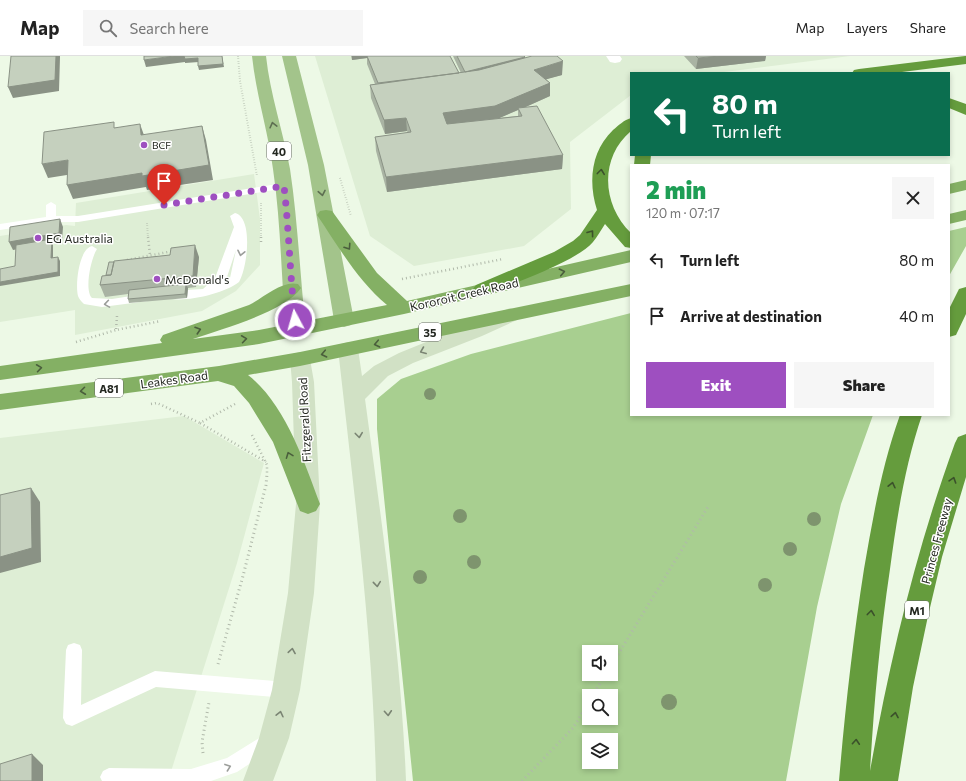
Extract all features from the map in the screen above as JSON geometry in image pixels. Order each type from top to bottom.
[{"type":"highway","points":[[867,72],[966,60]]},
{"type":"highway","points":[[950,102],[966,110]]},
{"type":"highway","points":[[630,124],[610,143],[603,158],[600,175],[606,210],[620,232],[630,241]]},
{"type":"highway","points":[[950,189],[966,185]]},
{"type":"highway","points":[[483,289],[560,256],[579,245],[586,239],[606,210]]},
{"type":"highway","points":[[326,215],[365,272],[379,289],[404,308]]},
{"type":"highway","points":[[950,219],[966,215]]},
{"type":"highway","name":"Kororoit Creek Road","points":[[296,330],[404,308],[630,256]]},
{"type":"highway","points":[[122,356],[256,310],[268,304],[291,288]]},
{"type":"highway","name":"35","points":[[348,349],[630,290]]},
{"type":"highway","points":[[950,328],[966,293]]},
{"type":"highway","points":[[300,359],[348,349],[344,320]]},
{"type":"highway","points":[[0,373],[259,337],[296,330]]},
{"type":"highway","name":"Fitzgerald Road","points":[[296,330],[300,359]]},
{"type":"highway","name":"Leakes Road","points":[[0,402],[219,373],[300,359]]},
{"type":"highway","points":[[219,373],[241,381],[257,396],[284,440],[308,504]]},
{"type":"highway","points":[[854,781],[859,707],[873,593],[888,504],[911,416]]},
{"type":"highway","name":"Princes Freeway","points":[[883,781],[902,673],[929,562],[952,481],[966,443]]},
{"type":"main road","name":"Fitzgerald Road","points":[[259,56],[260,72],[278,147],[284,186],[289,234],[291,288],[296,330]]},
{"type":"main road","points":[[289,56],[316,165],[344,320]]},
{"type":"main road","points":[[354,396],[382,371],[406,358],[511,315]]},
{"type":"main road","points":[[348,349],[382,629],[389,717],[391,781]]},
{"type":"main road","name":"Fitzgerald Road","points":[[258,781],[274,738],[286,690],[301,593],[308,504],[303,382],[300,359]]},
{"type":"lane","points":[[0,227],[51,219],[78,219],[284,186]]},
{"type":"lane","points":[[51,205],[51,219]]},
{"type":"lane","points":[[92,249],[88,256],[84,274],[84,297],[87,302],[102,305],[201,292],[224,286],[234,279],[244,240],[237,220]]},
{"type":"lane","points":[[74,650],[72,718],[156,679],[286,690]]},
{"type":"lane","points":[[109,777],[198,778],[231,766],[274,738]]},
{"type":"path","points":[[340,176],[353,220]]},
{"type":"path","points":[[146,208],[150,255]]},
{"type":"path","points":[[121,261],[178,251]]},
{"type":"path","points":[[135,263],[136,258]]},
{"type":"path","points":[[117,302],[116,330],[163,321]]},
{"type":"path","points":[[149,404],[157,403],[200,423],[266,462]]},
{"type":"path","points":[[200,423],[235,404],[239,411]]},
{"type":"path","points":[[198,778],[202,742],[213,684],[266,485],[266,462],[250,430]]},
{"type":"path","points":[[618,654],[709,505]]},
{"type":"path","points":[[522,781],[573,728],[582,713]]},
{"type":"shaded area","points":[[315,56],[850,56],[724,72],[630,72],[630,96],[570,142],[571,209],[524,246],[414,266],[370,236]]},
{"type":"shaded area","points":[[254,174],[260,219],[260,265],[236,291],[202,311],[75,335],[75,310],[0,322],[0,236],[66,225],[75,226],[76,203]]},
{"type":"shaded area","points":[[184,416],[264,463],[237,563],[168,781],[0,781],[0,438]]},
{"type":"green space","points":[[966,227],[966,246],[950,274],[950,231]]},
{"type":"green space","points":[[630,313],[630,416],[873,416],[841,504],[817,607],[786,781],[413,781],[377,429],[377,399],[401,379],[471,354]]},
{"type":"building","points":[[11,56],[56,56],[55,80],[8,87]]},
{"type":"building","points":[[144,56],[174,56],[144,60]]},
{"type":"building","points":[[184,56],[222,56],[223,64],[198,66],[198,58],[185,59]]},
{"type":"building","points":[[367,56],[450,56],[459,73],[378,83]]},
{"type":"building","points":[[457,56],[524,56],[525,57],[465,72]]},
{"type":"building","points":[[532,56],[557,56],[563,61],[534,70],[550,83],[495,106],[443,113],[447,124],[522,116],[518,108],[537,106],[563,155],[386,177],[375,137],[411,132],[406,118],[384,120],[370,85],[479,70]]},
{"type":"building","points":[[696,56],[720,56],[698,58]]},
{"type":"building","points":[[114,122],[114,128],[140,124],[141,135],[202,126],[209,165],[142,176],[142,173],[67,185],[68,160],[42,164],[44,132]]},
{"type":"building","points":[[60,219],[59,233],[9,242],[10,227]]},
{"type":"building","points":[[52,239],[51,258],[58,257],[58,272],[0,282],[0,269],[15,266],[16,245]]},
{"type":"building","points":[[195,245],[193,276],[100,285],[102,276],[111,275],[114,261],[170,255],[171,248]]},
{"type":"building","points":[[109,262],[114,262],[111,275],[106,275]]},
{"type":"building","points":[[186,284],[185,294],[128,299],[129,290]]},
{"type":"building","points":[[31,488],[32,548],[0,557],[0,495]]},
{"type":"building","points":[[32,754],[32,781],[0,781],[0,764]]},
{"type":"place","name":"BCF","points":[[144,145]]},
{"type":"place","name":"EG Australia","points":[[38,238]]},
{"type":"place","name":"McDonald's","points":[[157,279]]},
{"type":"route","points":[[164,205],[284,186],[289,234],[291,288],[295,320]]}]
